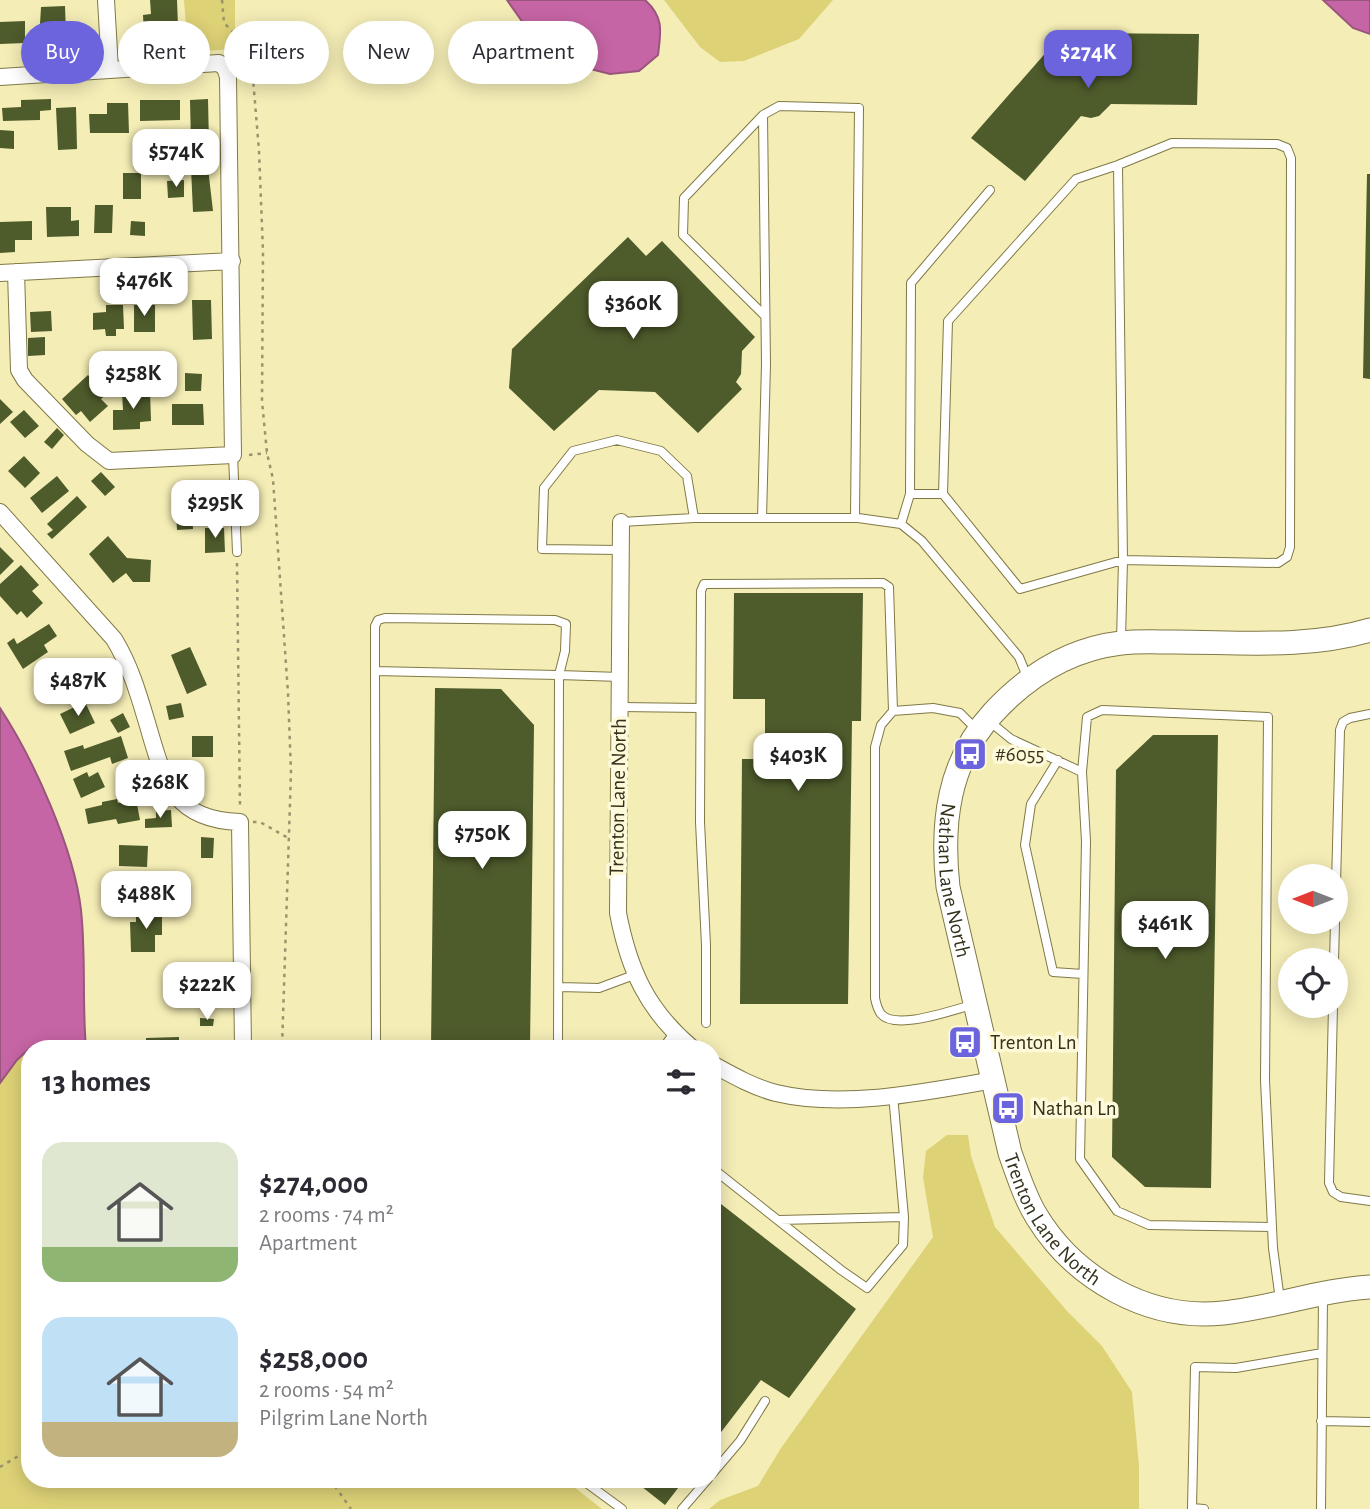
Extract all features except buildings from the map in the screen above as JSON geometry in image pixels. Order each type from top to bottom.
[{"type":"street","points":[[106,0],[110,69]]},
{"type":"street","points":[[0,77],[219,63],[225,68],[228,77],[232,261],[233,454],[109,461],[87,444],[19,370],[8,273],[232,261]]},
{"type":"street","points":[[0,512],[114,639],[134,680],[163,776],[178,798],[209,819],[240,822],[243,1040]]},
{"type":"street","name":"Trenton Lane North","points":[[621,522],[618,913],[634,975],[656,1011],[682,1040]]},
{"type":"street","name":"Nathan Lane North","points":[[993,1080],[948,887],[944,850],[946,817],[953,781],[965,752],[982,725],[1011,693],[1028,680],[1073,655],[1121,643],[1324,641],[1370,630]]},
{"type":"street","points":[[721,1069],[775,1093],[813,1097],[860,1098],[893,1095],[993,1080]]},
{"type":"street","name":"Trenton Lane North","points":[[993,1080],[1010,1153],[1021,1186],[1037,1217],[1057,1245],[1082,1269],[1113,1290],[1146,1304],[1181,1312],[1219,1314],[1323,1293],[1370,1287]]},
{"type":"lane","points":[[765,316],[683,235],[684,198],[763,115],[779,106],[859,108],[855,518]]},
{"type":"lane","points":[[762,518],[765,316],[763,115]]},
{"type":"lane","points":[[1172,143],[1277,144],[1287,148],[1291,158],[1290,547],[1287,557],[1278,563],[1123,561],[1020,589],[943,494],[948,321],[1076,179],[1172,143]]},
{"type":"lane","points":[[1118,165],[1123,561],[1121,643]]},
{"type":"lane","points":[[901,524],[910,494],[911,283],[990,190]]},
{"type":"lane","points":[[620,550],[542,549],[544,488],[573,451],[617,440],[661,451],[687,476],[694,518]]},
{"type":"lane","points":[[233,454],[237,552]]},
{"type":"lane","points":[[910,494],[943,494]]},
{"type":"lane","points":[[621,522],[694,518],[855,518],[901,524],[922,541],[1019,657],[1028,680]]},
{"type":"lane","points":[[706,1023],[701,821],[701,591],[704,584],[883,583],[889,587],[893,711],[881,725],[875,747],[875,998],[880,1013],[893,1021],[910,1020],[975,1004]]},
{"type":"lane","points":[[376,1040],[375,626],[385,618],[555,620],[566,624],[565,651],[559,675],[558,1040]]},
{"type":"lane","points":[[375,671],[620,677]]},
{"type":"lane","points":[[620,707],[701,708]]},
{"type":"lane","points":[[893,711],[933,708],[960,713],[1082,772]]},
{"type":"lane","points":[[1272,1227],[1149,1225],[1117,1211],[1080,1158],[1086,841],[1082,772],[1087,717],[1102,710],[1268,717],[1265,1080],[1272,1227],[1280,1303]]},
{"type":"lane","points":[[1334,948],[1340,730],[1343,722],[1350,718],[1370,714]]},
{"type":"lane","points":[[1058,760],[1031,804],[1025,845],[1053,972],[1083,974]]},
{"type":"lane","points":[[559,987],[599,988],[634,975]]},
{"type":"lane","points":[[1333,1018],[1329,1184],[1333,1192],[1341,1197],[1370,1201]]},
{"type":"lane","points":[[669,1040],[674,1033]]},
{"type":"lane","points":[[721,1175],[867,1288],[903,1245],[904,1217],[893,1095]]},
{"type":"lane","points":[[779,1220],[904,1217]]},
{"type":"lane","points":[[1321,1509],[1323,1293]]},
{"type":"lane","points":[[1204,1509],[1192,1508],[1195,1367],[1236,1368],[1322,1353]]},
{"type":"lane","points":[[721,1463],[740,1441],[765,1401]]},
{"type":"lane","points":[[1321,1421],[1370,1422]]},
{"type":"lane","points":[[593,1488],[622,1509]]},
{"type":"lane","points":[[682,1509],[700,1488]]},
{"type":"path","points":[[222,0],[224,23],[251,54],[259,151],[263,251],[262,401],[267,453],[274,480],[291,772],[282,1040]]},
{"type":"path","points":[[233,454],[267,453]]},
{"type":"path","points":[[237,552],[240,822],[260,822],[290,839]]},
{"type":"path","points":[[0,1467],[21,1454]]},
{"type":"path","points":[[336,1488],[351,1509]]},
{"type":"shaded area","points":[[184,0],[235,0],[235,21],[224,21],[224,50],[210,51],[210,21],[186,21]]},
{"type":"shaded area","points":[[507,0],[645,0],[655,12],[660,25],[658,55],[639,71],[610,74],[598,71],[598,21],[522,21]]},
{"type":"shaded area","points":[[664,0],[833,0],[799,39],[744,61],[720,62],[700,47]]},
{"type":"shaded area","points":[[1323,0],[1370,0],[1370,34],[1353,28]]},
{"type":"shaded area","points":[[0,708],[26,753],[51,806],[77,886],[84,962],[86,1040],[21,1040],[21,1056],[0,1083]]},
{"type":"shaded area","points":[[21,1056],[21,1488],[575,1488],[602,1509],[0,1509],[0,1083]]},
{"type":"shaded area","points":[[947,1135],[968,1135],[971,1156],[995,1227],[1067,1311],[1102,1346],[1132,1392],[1139,1466],[1139,1509],[709,1509],[720,1500],[758,1486],[781,1448],[933,1237],[923,1177],[926,1151]]},
{"type":"place","name":"#6055","points":[[970,754]]},
{"type":"place","name":"Trenton Ln","points":[[965,1042]]},
{"type":"place","name":"Nathan Ln","points":[[1008,1108]]}]
